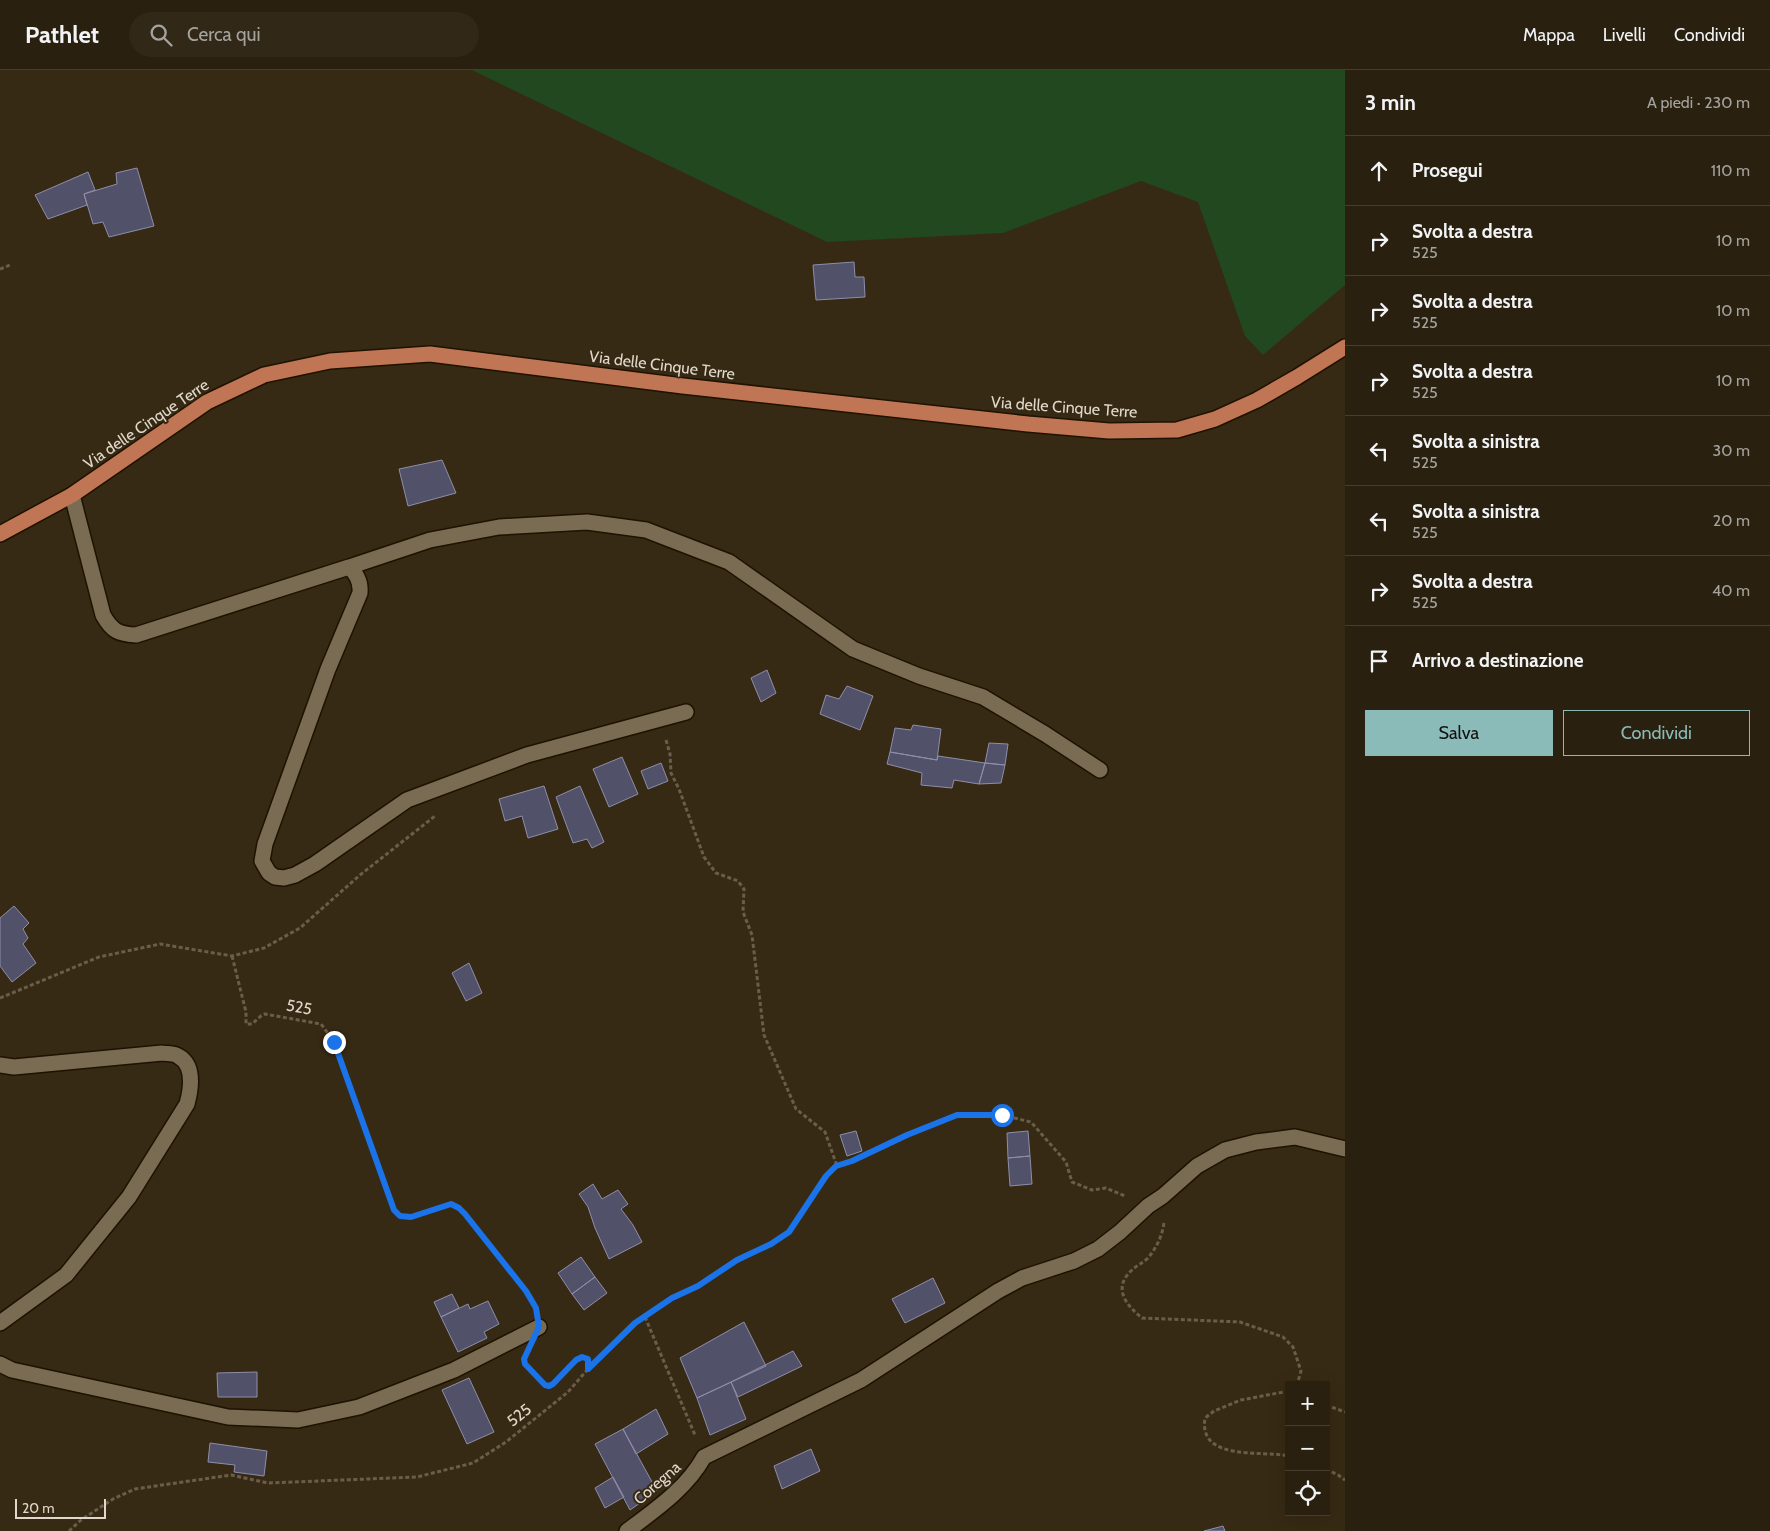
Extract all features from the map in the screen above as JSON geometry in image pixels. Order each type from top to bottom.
[{"type":"main road","name":"Via delle Cinque Terre","points":[[0,534],[72,495],[207,402],[264,375],[330,361],[430,354],[683,386],[1109,431],[1176,430],[1215,419],[1257,400],[1345,347]]},
{"type":"street","points":[[72,495],[103,615],[110,627],[125,634],[136,635],[430,540],[500,527],[587,522],[646,530],[729,562],[853,649],[918,676],[983,697],[1100,770]]},
{"type":"street","points":[[349,567],[359,580],[360,593],[328,669],[265,844],[262,861],[269,873],[275,877],[284,878],[295,875],[315,864],[407,800],[527,755],[678,714]]},
{"type":"street","points":[[0,1065],[14,1067],[162,1053],[178,1055],[187,1065],[191,1077],[190,1094],[187,1104],[129,1197],[66,1275],[0,1324]]},
{"type":"street","points":[[704,1457],[861,1380],[998,1291],[1022,1278],[1074,1261],[1098,1249],[1197,1166],[1225,1150],[1256,1142],[1295,1137],[1345,1149]]},
{"type":"street","points":[[0,1364],[12,1370],[228,1417],[298,1420],[358,1407],[454,1370],[539,1327]]},
{"type":"street","name":"Coregna","points":[[627,1531],[661,1505],[696,1471],[704,1457]]},
{"type":"path","points":[[0,269],[10,265]]},
{"type":"path","points":[[678,714],[677,726],[664,736],[670,754],[671,773],[679,789],[704,857],[716,872],[738,881],[744,889],[743,912],[752,935],[764,1035],[796,1109],[825,1132],[836,1166],[852,1161],[907,1135],[957,1115],[1002,1115],[1030,1122],[1066,1162],[1072,1182],[1092,1190],[1106,1188],[1148,1206]]},
{"type":"path","points":[[0,998],[99,957],[160,944],[232,956],[264,948],[300,928],[360,875],[438,814]]},
{"type":"path","name":"525","points":[[232,956],[246,1012],[246,1024],[252,1024],[265,1014],[311,1021],[321,1024],[327,1031],[334,1042],[394,1210],[400,1216],[411,1217],[451,1204],[459,1208],[526,1291],[536,1308],[539,1327]]},
{"type":"path","name":"525","points":[[69,1531],[81,1520],[113,1498],[135,1489],[231,1475],[268,1483],[417,1477],[473,1463],[506,1442],[568,1392],[588,1369],[635,1323],[672,1298],[698,1286],[737,1260],[771,1244],[789,1232],[826,1176],[836,1166]]},
{"type":"path","points":[[1163,1196],[1165,1218],[1163,1233],[1157,1246],[1146,1260],[1125,1277],[1122,1286],[1124,1299],[1132,1310],[1142,1318],[1240,1322],[1283,1337],[1293,1347],[1301,1371],[1297,1381]]},
{"type":"path","points":[[645,1316],[704,1457]]},
{"type":"path","points":[[539,1327],[524,1359],[525,1364],[545,1385],[553,1384],[576,1360],[582,1357],[588,1359],[588,1369]]},
{"type":"path","points":[[1285,1393],[1241,1400],[1214,1411],[1205,1418],[1203,1428],[1214,1445],[1224,1450],[1285,1456]]},
{"type":"path","points":[[1330,1407],[1345,1412]]},
{"type":"path","points":[[1330,1471],[1345,1480]]},
{"type":"green space","points":[[472,70],[1345,70],[1345,285],[1263,355],[1245,336],[1198,202],[1141,181],[1003,233],[827,242]]},
{"type":"building","points":[[137,168],[154,226],[109,237],[103,222],[93,224],[84,194],[117,184],[116,173]]},
{"type":"building","points":[[88,172],[95,190],[84,194],[87,205],[48,219],[35,195]]},
{"type":"building","points":[[854,262],[855,277],[864,277],[865,297],[816,300],[813,265]]},
{"type":"building","points":[[442,460],[456,493],[408,506],[399,469]]},
{"type":"building","points":[[767,670],[776,693],[761,702],[751,678]]},
{"type":"building","points":[[847,686],[873,696],[860,730],[820,714],[826,695],[839,699]]},
{"type":"building","points":[[913,725],[941,729],[937,760],[890,752],[895,728],[911,730]]},
{"type":"building","points":[[989,743],[1008,744],[1005,765],[985,763]]},
{"type":"building","points":[[890,752],[937,760],[938,756],[985,763],[979,784],[954,780],[952,788],[921,785],[922,773],[887,764]]},
{"type":"building","points":[[622,757],[638,794],[609,807],[593,769]]},
{"type":"building","points":[[661,763],[668,781],[648,789],[641,771]]},
{"type":"building","points":[[985,763],[1005,765],[1001,783],[979,784]]},
{"type":"building","points":[[544,786],[558,829],[528,838],[522,816],[505,821],[499,799]]},
{"type":"building","points":[[580,786],[604,842],[592,848],[587,839],[573,843],[556,797]]},
{"type":"building","points":[[14,906],[29,923],[23,929],[28,938],[23,944],[36,963],[12,982],[0,966],[0,918]]},
{"type":"building","points":[[469,963],[482,993],[466,1001],[452,973]]},
{"type":"building","points":[[856,1131],[862,1151],[847,1156],[840,1135]]},
{"type":"building","points":[[1028,1131],[1030,1156],[1008,1158],[1007,1133]]},
{"type":"building","points":[[1030,1156],[1032,1184],[1010,1186],[1008,1158]]},
{"type":"building","points":[[593,1184],[602,1199],[618,1190],[628,1204],[621,1209],[633,1225],[642,1242],[609,1259],[588,1207],[579,1194]]},
{"type":"building","points":[[581,1257],[595,1277],[572,1294],[558,1273]]},
{"type":"building","points":[[595,1277],[607,1293],[584,1310],[572,1294]]},
{"type":"building","points":[[933,1278],[945,1303],[905,1323],[892,1299]]},
{"type":"building","points":[[452,1294],[459,1308],[441,1317],[434,1302]]},
{"type":"building","points":[[488,1301],[499,1324],[484,1332],[487,1338],[458,1352],[441,1317],[468,1304],[470,1309]]},
{"type":"building","points":[[744,1322],[766,1366],[697,1398],[680,1358]]},
{"type":"building","points":[[793,1351],[802,1366],[738,1397],[731,1382]]},
{"type":"building","points":[[257,1372],[257,1397],[218,1397],[217,1373]]},
{"type":"building","points":[[469,1378],[494,1432],[467,1444],[442,1390]]},
{"type":"building","points":[[731,1382],[746,1419],[710,1435],[697,1398]]},
{"type":"building","points":[[656,1409],[668,1434],[636,1454],[623,1429]]},
{"type":"building","points":[[623,1429],[657,1491],[630,1510],[595,1444]]},
{"type":"building","points":[[210,1443],[267,1451],[264,1476],[234,1472],[235,1465],[208,1462]]},
{"type":"building","points":[[811,1449],[820,1471],[782,1489],[774,1466]]},
{"type":"building","points":[[613,1477],[624,1497],[605,1508],[595,1488]]},
{"type":"building","points":[[1223,1526],[1225,1531],[1204,1531]]},
{"type":"route","points":[[334,1042],[388,1198],[394,1210],[400,1216],[411,1217],[451,1204],[465,1214],[526,1291],[536,1308],[539,1327],[524,1359],[525,1364],[545,1385],[549,1386],[576,1360],[582,1357],[588,1359],[588,1369],[635,1323],[672,1298],[698,1286],[737,1260],[771,1244],[789,1232],[826,1176],[836,1166],[852,1161],[907,1135],[957,1115],[1002,1115]]}]
